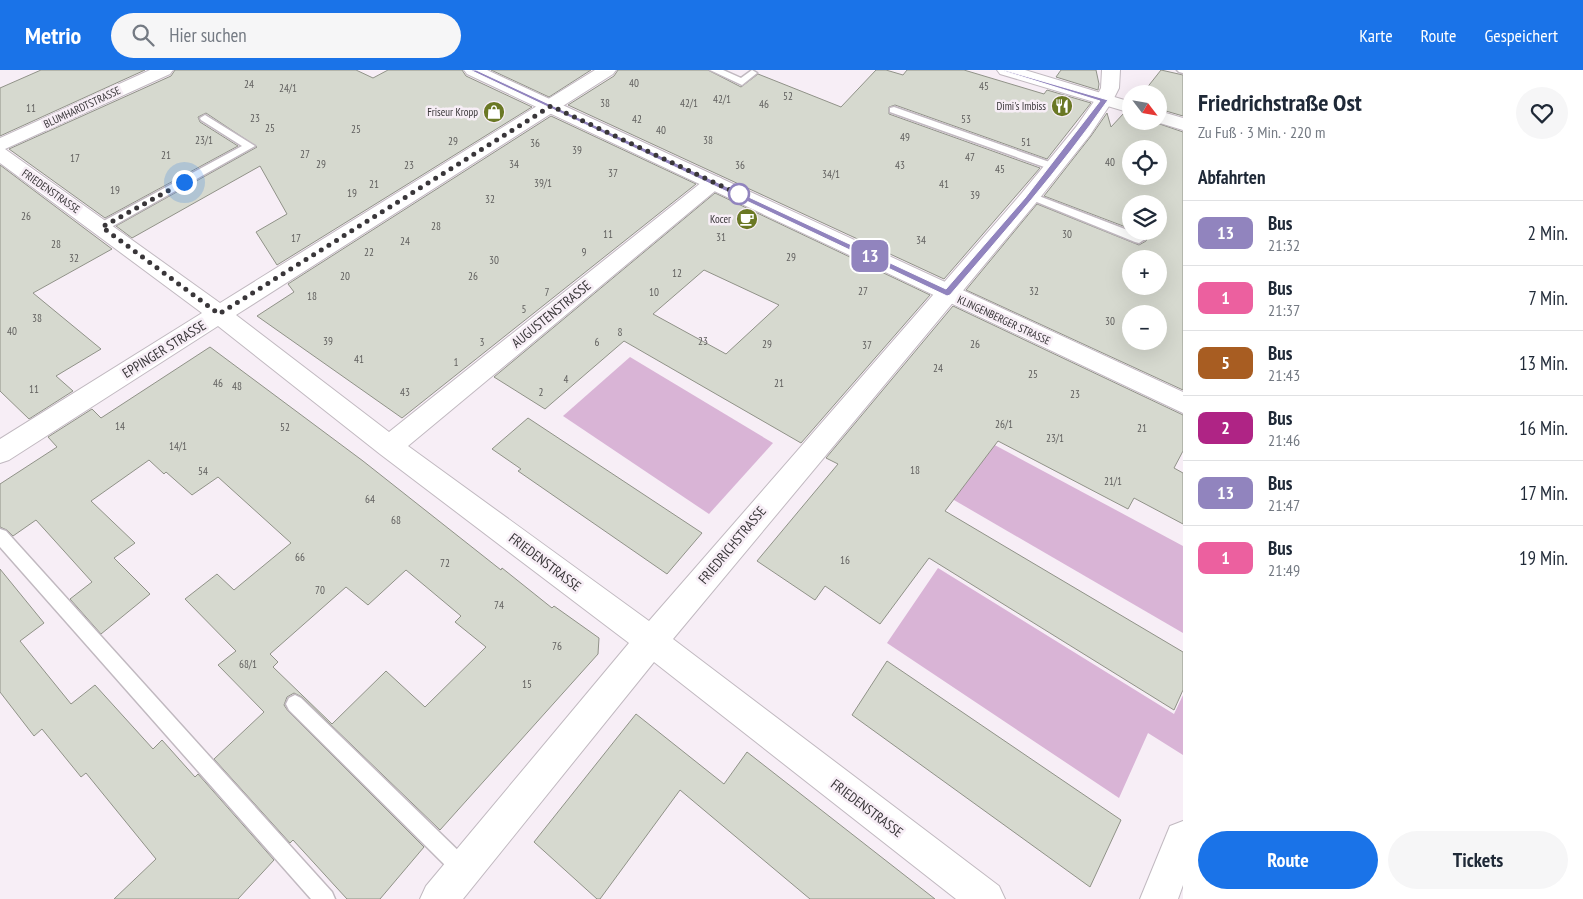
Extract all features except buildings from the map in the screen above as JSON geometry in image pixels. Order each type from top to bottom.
[{"type":"street","name":"BLUMHARDTSTRASSE","points":[[0,145],[164,70]]},
{"type":"street","name":"KLINGENBERGER STRASSE","points":[[473,70],[1183,403]]},
{"type":"street","name":"EPPINGER STRASSE","points":[[0,452],[607,70]]},
{"type":"street","points":[[1006,70],[1122,105]]},
{"type":"street","name":"FRIEDRICHSTRASSE","points":[[439,899],[650,641],[1031,196],[1104,100],[1110,88],[1111,70]]},
{"type":"street","points":[[1168,119],[1183,124]]},
{"type":"street","name":"FRIEDENSTRASSE","points":[[0,154],[219,314],[389,447],[650,641],[986,899]]},
{"type":"street","name":"AUGUSTENSTRASSE","points":[[389,447],[714,182]]},
{"type":"street","points":[[1158,899],[1183,839]]},
{"type":"lane","points":[[715,70],[742,82],[752,73]]},
{"type":"lane","points":[[894,110],[1054,167]]},
{"type":"lane","points":[[102,227],[250,146],[205,118]]},
{"type":"lane","points":[[1031,196],[1122,231]]},
{"type":"lane","points":[[0,536],[325,899]]},
{"type":"lane","points":[[295,704],[463,869]]},
{"type":"shaded area","points":[[630,357],[773,443],[709,514],[563,416]]},
{"type":"shaded area","points":[[963,428],[1183,546],[1183,633],[923,482]]},
{"type":"shaded area","points":[[938,568],[1174,714],[1183,695],[1183,755],[1148,733],[1119,798],[887,643]]},
{"type":"bus line","name":"13","points":[[473,70],[947,293],[1028,199],[1083,131],[1104,100],[1006,70]]},
{"type":"place","name":"Dimi's Imbiss","points":[[1062,106]]},
{"type":"place","name":"Friseur Kropp","points":[[494,112]]},
{"type":"place","name":"Kocer","points":[[747,219]]},
{"type":"route","points":[[184,182],[102,227],[219,314],[551,106],[741,195],[739,194]]}]
